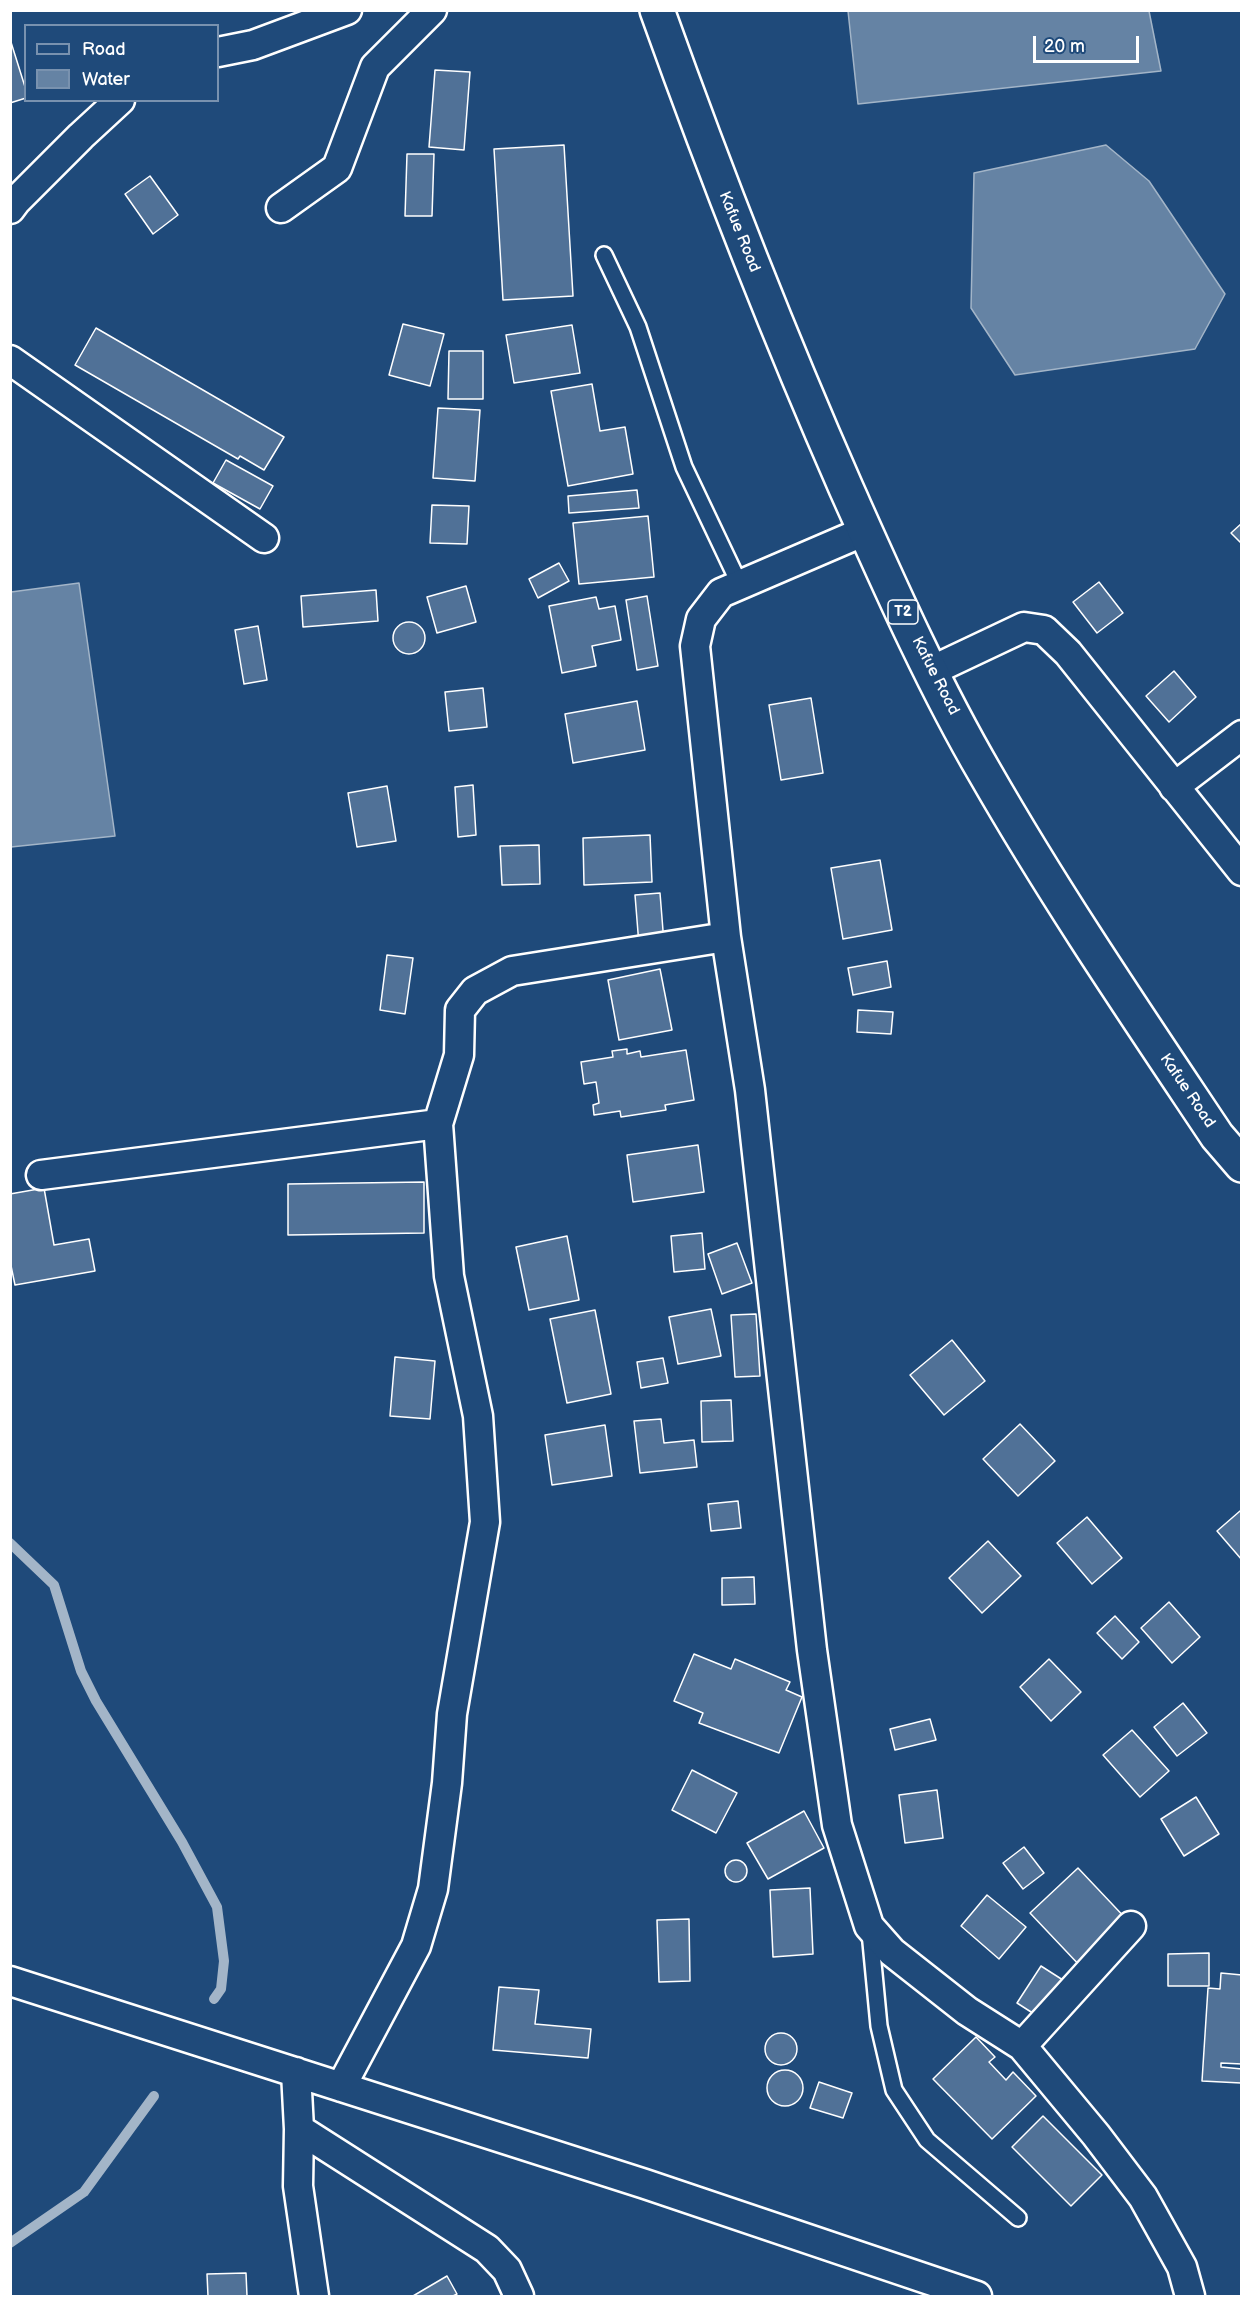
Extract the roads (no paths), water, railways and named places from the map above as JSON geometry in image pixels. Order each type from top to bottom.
[{"type":"highway","name":"Kafue Road","points":[[657,10],[727,201],[782,339],[865,531],[931,671],[984,771],[1083,935],[1217,1136],[1242,1165]]},
{"type":"street","points":[[219,52],[253,45],[347,10]]},
{"type":"street","points":[[281,208],[337,168],[375,67],[432,10]]},
{"type":"street","points":[[10,209],[81,136],[118,102]]},
{"type":"street","points":[[10,360],[264,538]]},
{"type":"street","points":[[865,531],[721,593],[701,619],[695,646],[726,937],[750,1090],[812,1650],[837,1825],[869,1926],[892,1952],[967,2011],[1022,2046],[1096,2135],[1143,2197],[1182,2267],[1190,2296]]},
{"type":"street","points":[[931,671],[1024,627],[1044,630],[1068,653],[1242,871]]},
{"type":"street","points":[[1174,787],[1242,735]]},
{"type":"street","points":[[341,2087],[416,1946],[433,1889],[447,1783],[452,1714],[485,1522],[478,1416],[449,1276],[438,1124],[459,1055],[460,1010],[475,991],[512,971],[726,937]]},
{"type":"street","points":[[41,1175],[438,1124]]},
{"type":"street","points":[[1022,2046],[1131,1926]]},
{"type":"street","points":[[10,1981],[645,2184],[927,2289],[977,2296]]},
{"type":"street","points":[[296,2072],[299,2129],[298,2186],[314,2296]]},
{"type":"street","points":[[299,2129],[487,2250],[507,2270],[519,2296]]},
{"type":"lane","points":[[604,255],[638,327],[684,467],[740,585]]},
{"type":"lane","points":[[869,1926],[879,2026],[894,2090],[927,2140],[1018,2218]]},
{"type":"water","points":[[848,11],[1149,11],[1161,71],[858,104]]},
{"type":"water","points":[[1106,145],[1149,181],[1225,294],[1195,349],[1015,375],[971,308],[974,173]]},
{"type":"water","points":[[79,583],[115,836],[11,847],[11,592]]},
{"type":"waterway","points":[[10,1543],[54,1585],[81,1671],[96,1701],[182,1842],[217,1907],[224,1961],[221,1989],[214,1999]]},
{"type":"waterway","points":[[10,2243],[84,2192],[154,2096]]}]
